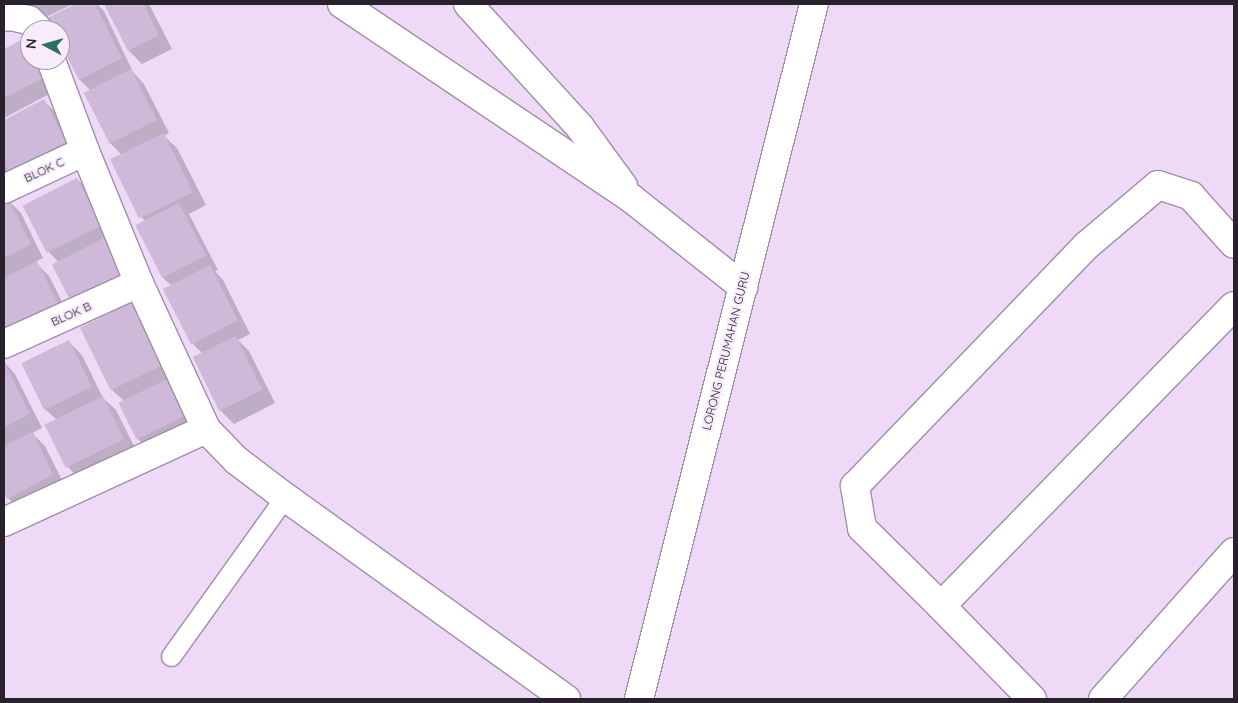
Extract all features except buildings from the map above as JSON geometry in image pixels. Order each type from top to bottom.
[{"type":"street","points":[[342,4],[632,199],[743,287]]},
{"type":"street","points":[[468,4],[580,127],[632,199]]},
{"type":"street","name":"LORONG PERUMAHAN GURU","points":[[639,699],[814,4]]},
{"type":"street","points":[[55,70],[85,151],[139,283],[206,429],[236,460],[285,497],[566,699]]},
{"type":"street","name":"BLOK C","points":[[4,189],[85,151]]},
{"type":"street","points":[[1032,699],[862,528],[856,486],[1086,246],[1158,185],[1190,196],[1234,244]]},
{"type":"street","name":"BLOK B","points":[[4,344],[139,283]]},
{"type":"street","points":[[941,606],[1234,306]]},
{"type":"street","points":[[4,522],[206,429]]},
{"type":"street","points":[[1103,699],[1234,552]]},
{"type":"lane","points":[[171,656],[285,497]]}]
